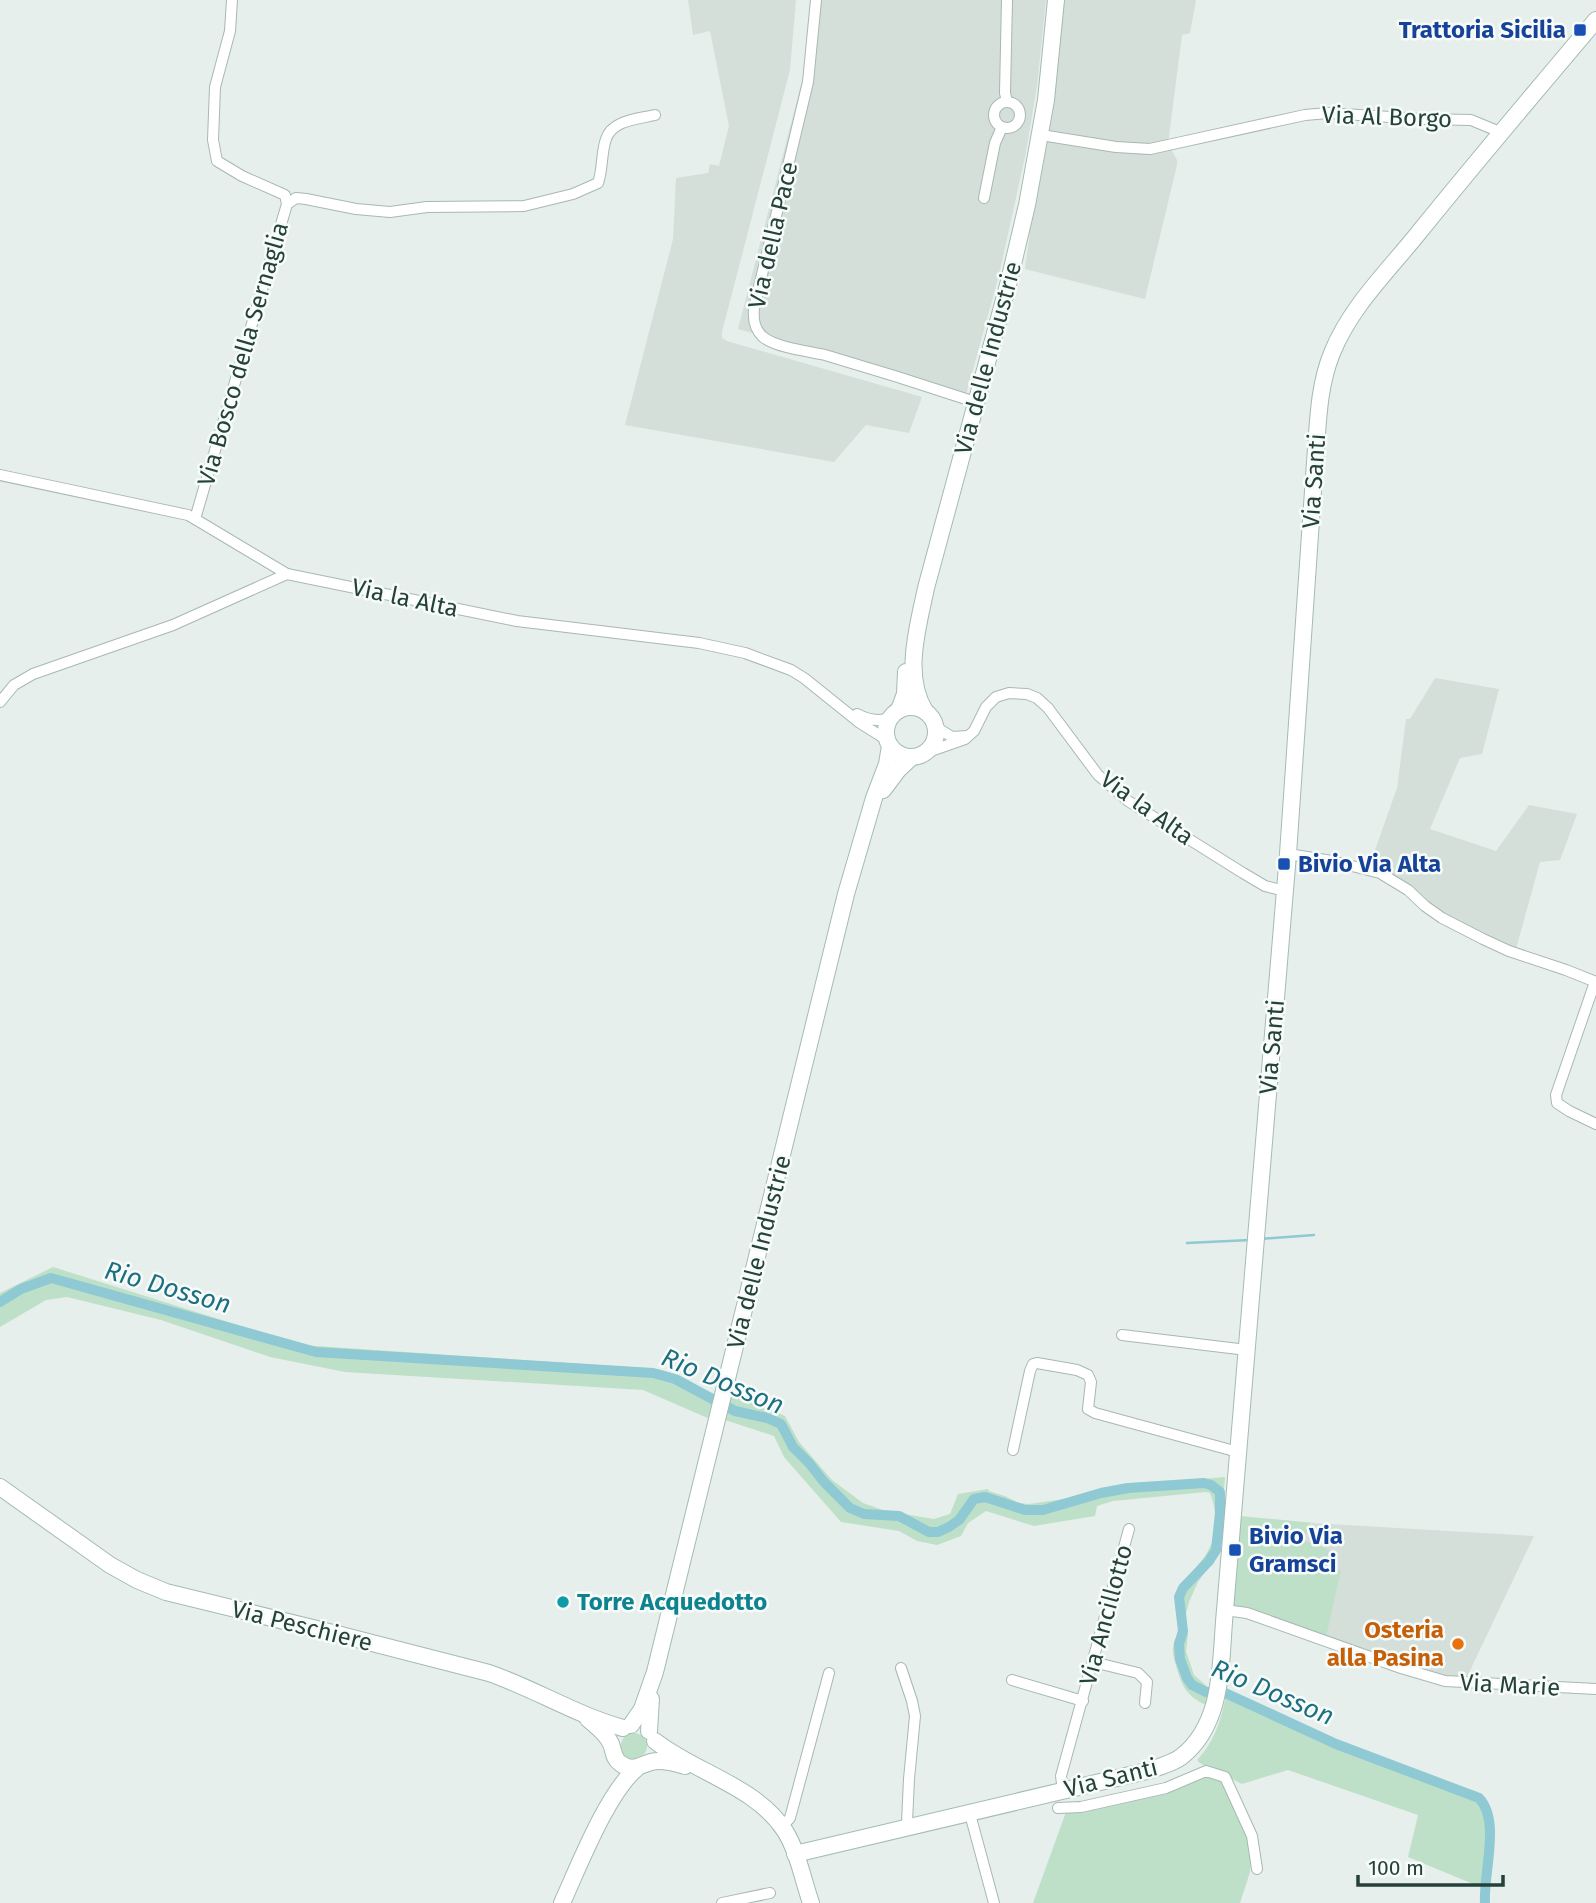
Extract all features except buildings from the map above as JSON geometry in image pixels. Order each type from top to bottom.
[{"type":"street","name":"Via Bosco della Sernaglia","points":[[232,0],[230,31],[215,87],[213,140],[218,161],[242,176],[285,195],[287,204],[195,519],[287,574]]},
{"type":"street","name":"Via della Pace","points":[[816,0],[808,82],[754,308],[755,327],[761,335],[773,342],[969,400]]},
{"type":"street","points":[[1007,0],[1007,102]]},
{"type":"street","name":"Via delle Industrie","points":[[895,714],[905,694],[908,639],[914,603],[1005,265],[1024,184],[1035,120],[1049,0]]},
{"type":"street","name":"Via delle Industrie","points":[[925,711],[916,694],[914,673],[921,611],[1027,205],[1041,135],[1056,0]]},
{"type":"street","name":"Via Santi","points":[[795,1854],[1151,1770],[1179,1758],[1197,1742],[1207,1725],[1216,1703],[1225,1610],[1288,854],[1317,437],[1325,373],[1340,335],[1363,301],[1500,132],[1596,20]]},
{"type":"street","points":[[1007,102],[1017,107],[1020,118],[1013,127],[1002,127],[996,122],[995,111],[999,105],[1007,102]]},
{"type":"street","name":"Via Al Borgo","points":[[1041,135],[1150,149],[1305,115],[1328,113],[1474,120],[1500,132]]},
{"type":"street","points":[[287,204],[296,198],[390,212],[427,207],[524,206],[573,194],[598,183],[605,139],[611,129],[655,115]]},
{"type":"street","points":[[984,198],[995,143],[1002,127]]},
{"type":"street","points":[[0,475],[188,515],[195,519]]},
{"type":"street","points":[[0,702],[14,685],[33,674],[173,625],[287,574]]},
{"type":"street","name":"Via la Alta","points":[[287,574],[517,621],[699,643],[746,653],[790,670],[827,696]]},
{"type":"street","name":"Via la Alta","points":[[970,735],[986,707],[996,697],[1020,693],[1037,698],[1048,708],[1098,775],[1120,794],[1265,886],[1285,891]]},
{"type":"street","points":[[827,696],[864,718],[875,720],[912,707],[925,711],[936,727],[952,737],[970,735]]},
{"type":"street","points":[[827,696],[889,743],[896,752],[918,755],[961,742],[970,735]]},
{"type":"street","points":[[889,743],[887,725],[895,714]]},
{"type":"street","points":[[918,755],[934,742],[936,727]]},
{"type":"street","name":"Via delle Industrie","points":[[627,1727],[642,1709],[655,1672],[863,833],[887,764],[889,743]]},
{"type":"street","name":"Via delle Industrie","points":[[863,833],[882,791],[898,770],[918,755]]},
{"type":"street","points":[[1288,854],[1380,873],[1408,890],[1442,918],[1473,934],[1508,951],[1595,982],[1556,1095],[1557,1102],[1569,1111],[1596,1124]]},
{"type":"street","points":[[1122,1335],[1247,1350]]},
{"type":"street","points":[[1013,1450],[1030,1371],[1033,1364],[1037,1363],[1077,1370],[1088,1375],[1091,1382],[1088,1409],[1095,1413],[1238,1452]]},
{"type":"street","name":"Via Peschiere","points":[[0,1487],[110,1565],[166,1592],[489,1674],[509,1680],[578,1712],[627,1727]]},
{"type":"street","name":"Via Ancillotto","points":[[1063,1790],[1061,1776],[1129,1529]]},
{"type":"street","name":"Via Marie","points":[[1225,1610],[1247,1613],[1445,1681],[1596,1689]]},
{"type":"street","points":[[1093,1662],[1138,1673],[1147,1682],[1145,1703]]},
{"type":"street","points":[[901,1668],[915,1716],[906,1822],[908,1829]]},
{"type":"street","name":"Via delle Industrie","points":[[652,1736],[655,1672]]},
{"type":"street","points":[[782,1827],[790,1818],[829,1673]]},
{"type":"street","name":"Via Ancillotto","points":[[1012,1680],[1083,1701]]},
{"type":"street","points":[[578,1712],[600,1730],[624,1766],[682,1765],[710,1775]]},
{"type":"street","points":[[605,1811],[615,1775],[614,1738],[627,1727],[644,1727],[652,1736],[710,1775],[756,1800],[773,1815],[795,1854],[811,1903]]},
{"type":"street","points":[[562,1903],[605,1811],[624,1781],[643,1765],[656,1749],[652,1736]]},
{"type":"street","points":[[1058,1808],[1081,1807],[1166,1788],[1202,1772],[1212,1771],[1225,1777],[1252,1836],[1258,1869]]},
{"type":"street","points":[[970,1814],[994,1903]]},
{"type":"street","points":[[722,1903],[770,1893]]},
{"type":"shaded area","points":[[688,0],[796,0],[790,70],[722,338],[922,397],[909,433],[866,425],[834,462],[625,425],[673,239],[676,178],[708,173],[710,164],[719,166],[729,126],[710,31],[693,35]]},
{"type":"shaded area","points":[[811,0],[1046,0],[1037,86],[1026,152],[999,275],[966,395],[738,329],[804,73]]},
{"type":"shaded area","points":[[1061,0],[1196,0],[1190,33],[1182,35],[1168,144],[1177,165],[1145,299],[1025,269]]},
{"type":"shaded area","points":[[1435,678],[1499,689],[1482,754],[1460,758],[1430,829],[1496,851],[1529,805],[1577,814],[1560,860],[1540,862],[1516,949],[1445,914],[1389,873],[1370,864],[1397,788],[1406,719],[1410,719]]},
{"type":"shaded area","points":[[1312,1523],[1534,1536],[1466,1679],[1447,1678],[1326,1637],[1298,1553]]},
{"type":"green space","points":[[53,1267],[301,1345],[658,1369],[681,1376],[716,1396],[710,1419],[643,1390],[345,1372],[270,1357],[161,1320],[67,1297],[46,1300],[0,1327],[0,1293]]},
{"type":"green space","points":[[732,1391],[785,1416],[799,1442],[832,1480],[863,1503],[886,1511],[934,1519],[950,1514],[958,1494],[988,1489],[1019,1503],[1029,1504],[1071,1498],[1111,1487],[1225,1477],[1219,1552],[1198,1582],[1185,1617],[1188,1635],[1186,1651],[1194,1675],[1209,1688],[1206,1705],[1190,1695],[1184,1686],[1173,1651],[1179,1627],[1177,1595],[1185,1580],[1207,1553],[1213,1537],[1215,1510],[1210,1493],[1113,1501],[1097,1506],[1095,1516],[1034,1526],[986,1511],[968,1523],[961,1536],[937,1545],[917,1541],[899,1531],[841,1522],[784,1457],[774,1436],[725,1420]]},
{"type":"green space","points":[[1240,1516],[1315,1523],[1311,1523],[1304,1540],[1330,1550],[1325,1564],[1341,1571],[1326,1637],[1232,1606]]},
{"type":"green space","points":[[1226,1695],[1484,1797],[1493,1816],[1490,1891],[1408,1857],[1418,1815],[1288,1770],[1242,1784],[1200,1763],[1197,1760],[1216,1730]]},
{"type":"green space","points":[[634,1733],[643,1737],[647,1746],[643,1755],[634,1759],[625,1755],[621,1746],[625,1737]]},
{"type":"green space","points":[[1209,1773],[1225,1778],[1251,1845],[1250,1872],[1240,1903],[1033,1903],[1066,1812]]},
{"type":"waterway","points":[[1260,1239],[1314,1235]]},
{"type":"waterway","points":[[1187,1243],[1250,1240]]},
{"type":"waterway","name":"Rio Dosson","points":[[0,1302],[21,1289],[51,1278],[316,1352],[653,1373],[675,1379],[735,1411],[781,1424],[793,1447],[850,1508],[864,1514],[899,1516],[929,1532],[938,1532],[949,1527],[959,1520],[974,1499],[985,1497],[1025,1510],[1043,1510],[1128,1488],[1204,1483],[1211,1485],[1220,1492],[1216,1550],[1183,1588],[1179,1597],[1183,1631],[1179,1644],[1180,1659],[1187,1678],[1192,1685],[1206,1692],[1223,1692],[1336,1744],[1479,1798],[1489,1820],[1490,1833],[1485,1903]]},
{"type":"place","name":"Trattoria Sicilia","points":[[1580,30]]},
{"type":"place","name":"Bivio Via Alta","points":[[1284,864]]},
{"type":"place","name":"Bivio Via Gramsci","points":[[1235,1550]]},
{"type":"place","name":"Torre Acquedotto","points":[[563,1602]]},
{"type":"place","name":"Osteria alla Pasina","points":[[1458,1644]]}]
